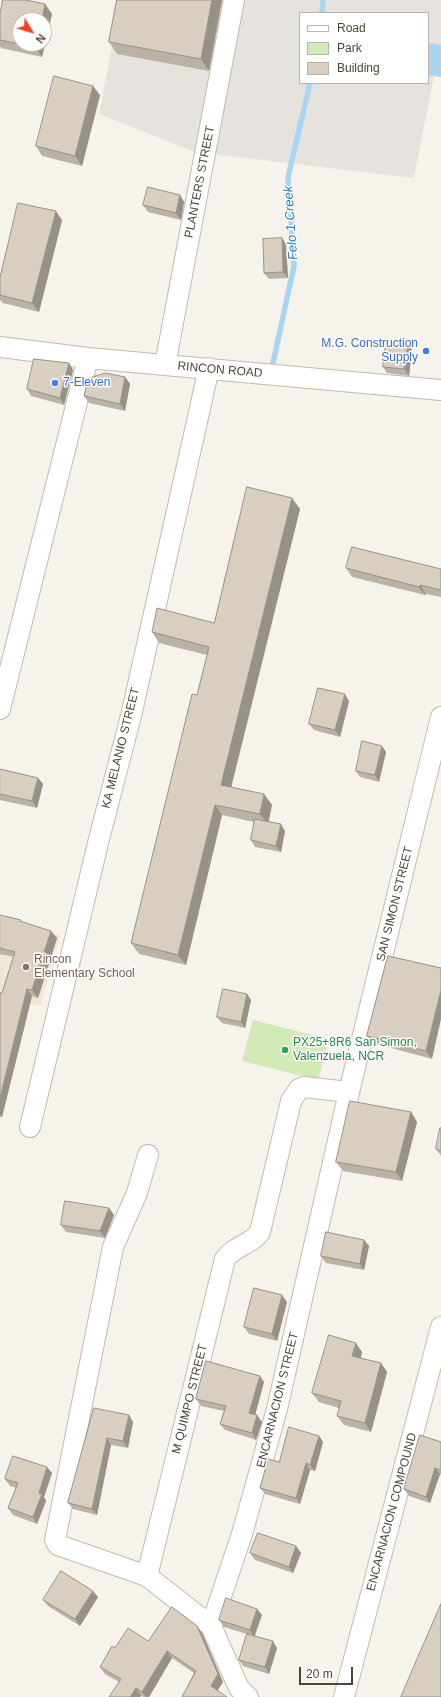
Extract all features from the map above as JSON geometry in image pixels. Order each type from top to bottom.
[{"type":"street","name":"PLANTERS STREET","points":[[165,365],[234,0]]},
{"type":"street","name":"RINCON ROAD","points":[[0,346],[88,358],[441,390]]},
{"type":"street","points":[[0,708],[88,358]]},
{"type":"street","name":"KA MELANIO STREET","points":[[30,1127],[99,839],[131,716],[209,368]]},
{"type":"street","name":"SAN SIMON STREET","points":[[349,1092],[441,716]]},
{"type":"street","name":"M QUIMPO STREET","points":[[147,1576],[225,1259],[234,1249],[256,1238],[260,1232],[291,1101],[294,1094],[304,1087],[349,1092]]},
{"type":"street","name":"ENCARNACION STREET","points":[[211,1626],[242,1534],[277,1409],[349,1092]]},
{"type":"street","points":[[148,1155],[137,1193],[113,1247],[55,1540],[58,1545],[147,1576],[211,1626],[239,1688],[248,1697]]},
{"type":"street","name":"ENCARNACION COMPOUND","points":[[344,1697],[441,1327]]},
{"type":"shaded area","points":[[121,0],[441,0],[441,61],[437,61],[414,178],[195,152],[99,114]]},
{"type":"shaded area","name":"Rincon Elementary School","points":[[0,919],[60,935],[40,1006],[0,998]]},
{"type":"green space","name":"PX25+8R6 San Simon, Valenzuela, NCR","points":[[253,1020],[329,1039],[318,1080],[242,1061]]},
{"type":"building","points":[[3,0],[26,0],[45,4],[44,12],[12,12],[12,42],[0,40],[0,14]]},
{"type":"building","points":[[117,0],[212,0],[201,59],[109,42]]},
{"type":"building","points":[[54,76],[93,86],[75,156],[36,146]]},
{"type":"building","points":[[148,187],[180,195],[176,213],[143,205]]},
{"type":"building","points":[[18,203],[56,211],[32,303],[0,295],[0,278]]},
{"type":"building","points":[[282,238],[283,272],[264,273],[263,239]]},
{"type":"building","points":[[386,341],[408,344],[404,369],[383,367]]},
{"type":"building","points":[[34,359],[69,363],[60,398],[27,389]]},
{"type":"building","points":[[105,373],[125,377],[120,404],[84,396],[88,379]]},
{"type":"building","points":[[247,487],[292,498],[221,785],[264,794],[260,814],[215,805],[178,955],[131,943],[192,694],[197,695],[209,647],[152,632],[157,608],[214,623]]},
{"type":"building","points":[[352,547],[441,569],[441,590],[420,585],[419,587],[346,568]]},
{"type":"building","points":[[318,688],[345,694],[335,730],[309,724]]},
{"type":"building","points":[[362,741],[382,746],[375,775],[356,771]]},
{"type":"building","points":[[0,769],[38,778],[32,801],[0,794]]},
{"type":"building","points":[[255,819],[281,824],[276,846],[251,840]]},
{"type":"building","name":"Rincon Elementary School","points":[[0,915],[21,920],[20,921],[51,931],[32,990],[27,989],[0,1098],[0,993],[2,993],[15,952],[0,948]]},
{"type":"building","points":[[388,956],[441,968],[441,990],[426,1051],[367,1036]]},
{"type":"building","points":[[223,989],[247,994],[241,1022],[217,1017]]},
{"type":"building","points":[[350,1101],[411,1112],[396,1172],[336,1162]]},
{"type":"building","points":[[441,1128],[441,1151],[436,1149]]},
{"type":"building","points":[[65,1201],[109,1208],[100,1231],[61,1225]]},
{"type":"building","points":[[326,1232],[364,1240],[360,1264],[321,1256]]},
{"type":"building","points":[[254,1288],[282,1295],[272,1334],[244,1327]]},
{"type":"building","points":[[329,1335],[356,1343],[352,1356],[381,1363],[365,1423],[337,1416],[341,1401],[312,1393]]},
{"type":"building","points":[[206,1361],[260,1376],[249,1413],[257,1415],[252,1433],[220,1424],[226,1406],[196,1399]]},
{"type":"building","points":[[94,1408],[129,1415],[123,1441],[107,1438],[92,1509],[68,1503]]},
{"type":"building","points":[[289,1427],[319,1436],[310,1465],[306,1463],[296,1498],[260,1488],[268,1459],[279,1462]]},
{"type":"building","points":[[420,1435],[441,1442],[441,1470],[435,1468],[426,1497],[404,1489]]},
{"type":"building","points":[[13,1456],[47,1467],[39,1493],[42,1494],[33,1517],[8,1508],[18,1483],[5,1479]]},
{"type":"building","points":[[258,1533],[296,1546],[289,1567],[250,1553]]},
{"type":"building","points":[[61,1571],[93,1591],[75,1619],[43,1600]]},
{"type":"building","points":[[226,1598],[257,1609],[250,1630],[219,1620]]},
{"type":"building","points":[[441,1604],[441,1697],[401,1697]]},
{"type":"building","points":[[172,1607],[197,1626],[218,1674],[211,1686],[227,1697],[182,1697],[196,1671],[167,1651],[142,1692],[136,1688],[130,1697],[109,1697],[121,1679],[100,1667],[112,1646],[115,1648],[128,1628],[148,1641]]},
{"type":"building","points":[[247,1634],[273,1641],[265,1667],[239,1660]]},
{"type":"waterway","name":"Felo 1 Creek","points":[[322,12],[323,0]]},
{"type":"waterway","points":[[429,59],[441,61]]},
{"type":"waterway","name":"Felo 1 Creek","points":[[273,363],[294,266],[288,177],[310,84]]},
{"type":"place","name":"M.G. Construction Supply","points":[[426,351]]},
{"type":"place","name":"7-Eleven","points":[[55,383]]},
{"type":"place","name":"Rincon Elementary School","points":[[26,967]]},
{"type":"place","name":"PX25+8R6 San Simon, Valenzuela, NCR","points":[[285,1050]]}]
